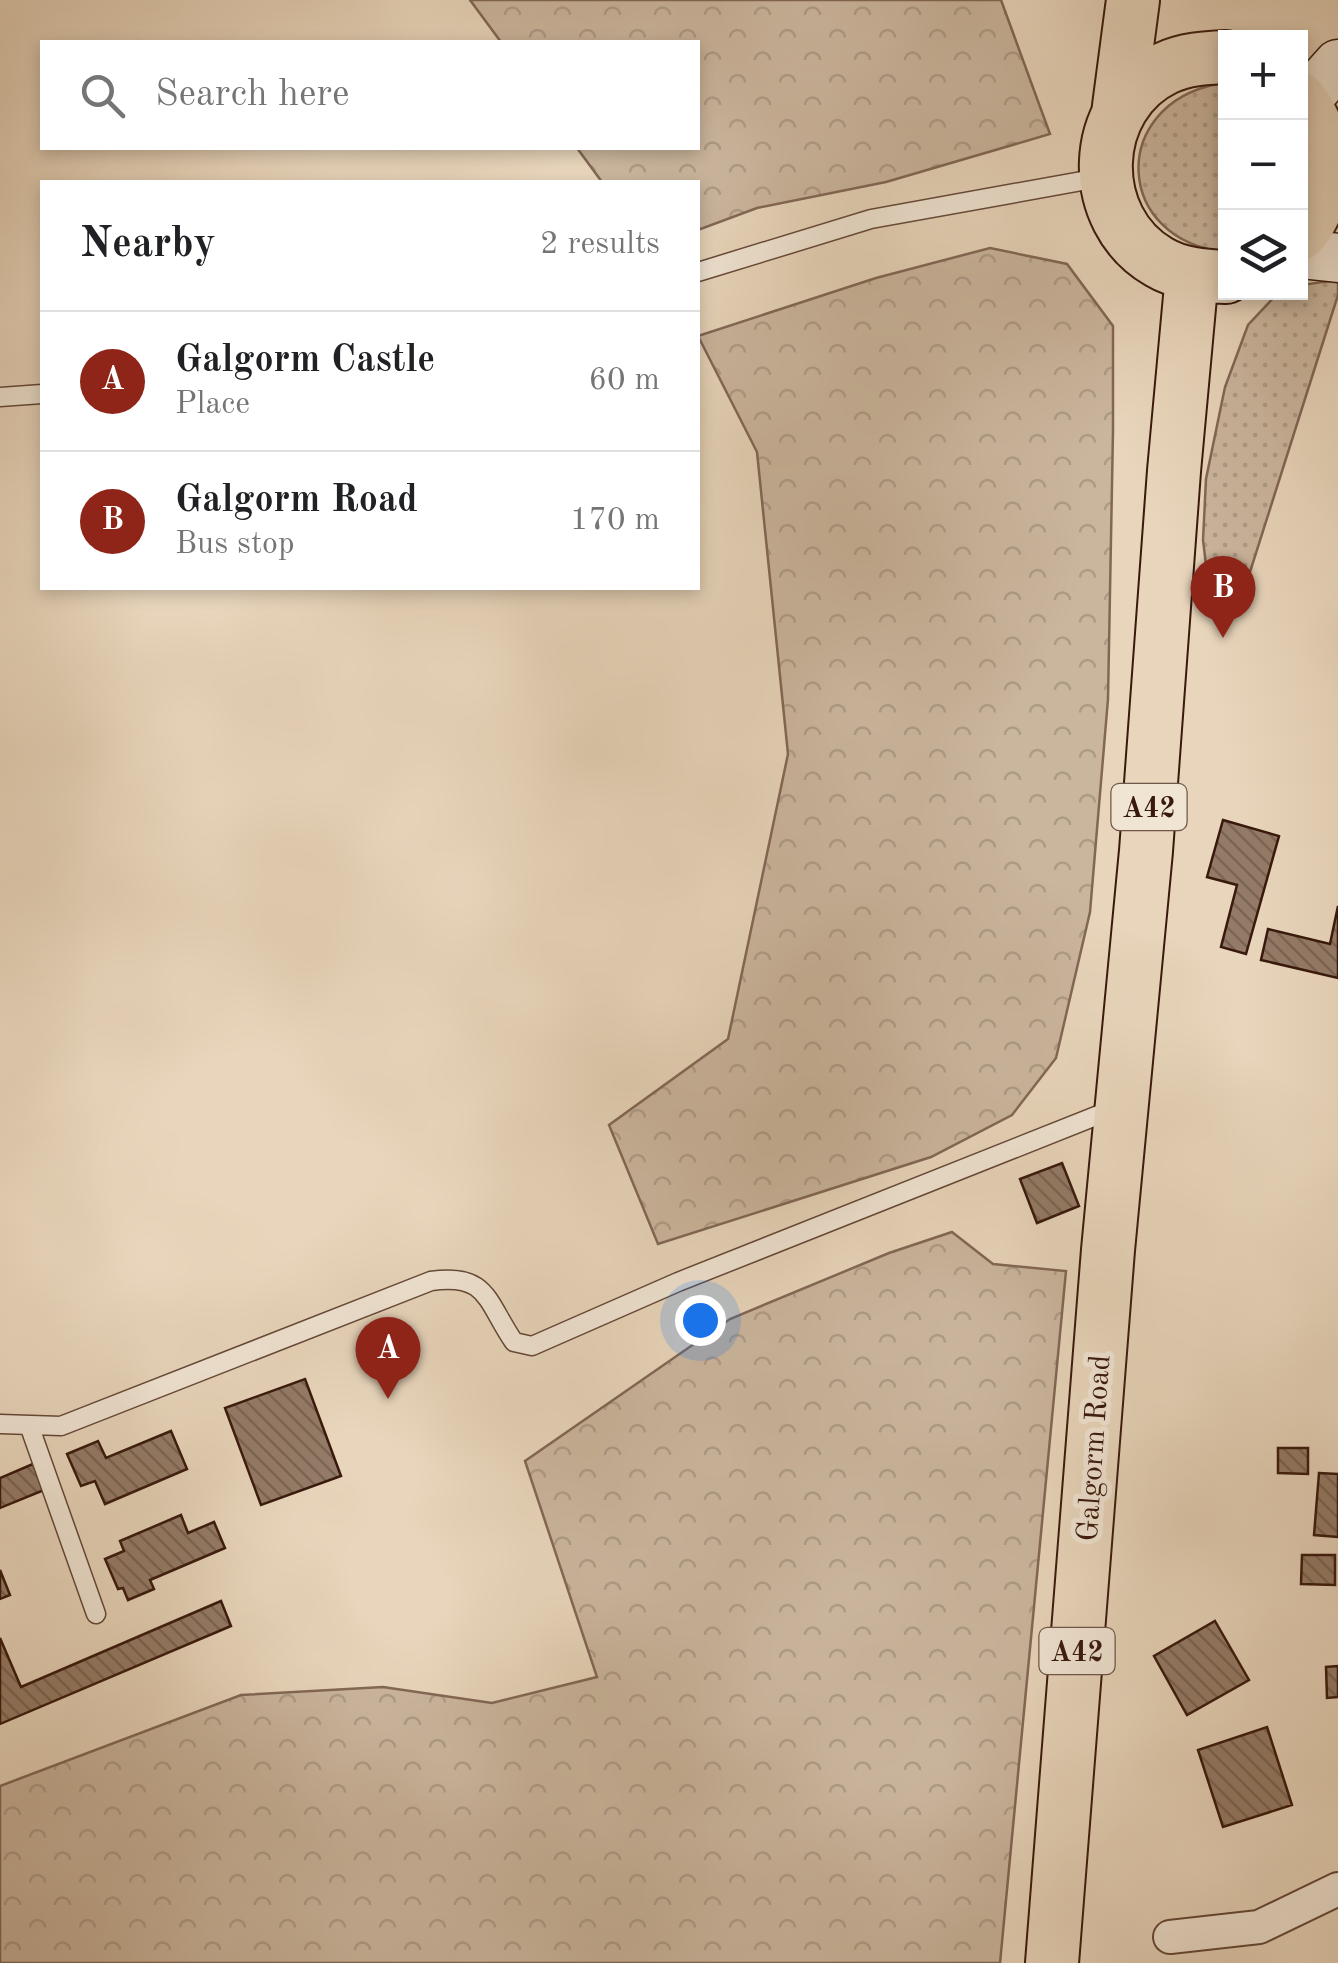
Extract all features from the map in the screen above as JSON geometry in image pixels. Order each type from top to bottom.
[{"type":"main road","name":"A42","points":[[1133,0],[1118,114],[1106,144],[1104,177],[1113,211],[1132,240],[1159,262],[1209,276]]},
{"type":"main road","name":"A42","points":[[1144,0],[1215,57]]},
{"type":"main road","name":"A42","points":[[1118,114],[1138,88],[1164,68],[1215,57]]},
{"type":"main road","points":[[1308,111],[1332,172],[1308,220]]},
{"type":"main road","name":"Galgorm Road","points":[[1052,1963],[1121,1106],[1146,851],[1172,490],[1209,276]]},
{"type":"street","points":[[1308,94],[1338,64]]},
{"type":"street","points":[[1308,255],[1338,258]]},
{"type":"street","points":[[1170,1938],[1259,1927],[1338,1888]]},
{"type":"lane","points":[[700,271],[871,219],[1104,177]]},
{"type":"lane","points":[[0,398],[40,394]]},
{"type":"lane","points":[[0,1424],[61,1426],[431,1281],[460,1277],[483,1290],[514,1342],[532,1346],[678,1282],[1121,1106]]},
{"type":"lane","points":[[29,1425],[96,1614]]},
{"type":"green space","points":[[470,0],[1001,0],[1050,134],[886,182],[757,208],[700,229],[700,180],[601,180],[578,150],[700,150],[700,40],[500,40]]},
{"type":"green space","points":[[1218,84],[1218,250],[1189,243],[1162,224],[1145,200],[1139,172],[1142,144],[1157,118],[1181,97]]},
{"type":"green space","points":[[990,248],[1067,264],[1113,326],[1108,699],[1090,912],[1056,1058],[1012,1115],[931,1157],[658,1244],[609,1125],[728,1039],[788,754],[757,452],[700,335],[876,278]]},
{"type":"green space","points":[[1338,280],[1338,295],[1236,616],[1212,616],[1203,540],[1206,479],[1225,387],[1248,325],[1271,300],[1308,300],[1308,284]]},
{"type":"green space","points":[[952,1232],[993,1264],[1066,1271],[1000,1963],[0,1963],[0,1786],[241,1695],[383,1687],[492,1703],[597,1677],[525,1461],[730,1319],[889,1253]]},
{"type":"building","points":[[1223,820],[1279,836],[1246,954],[1221,947],[1237,885],[1207,877]]},
{"type":"building","points":[[1338,906],[1338,978],[1261,960],[1268,929],[1330,944]]},
{"type":"building","points":[[1062,1163],[1079,1206],[1037,1223],[1020,1179]]},
{"type":"building","points":[[305,1379],[341,1476],[261,1505],[225,1408]]},
{"type":"building","points":[[171,1431],[187,1469],[105,1504],[95,1481],[81,1486],[67,1454],[98,1441],[106,1458]]},
{"type":"building","points":[[1278,1448],[1308,1448],[1308,1474],[1278,1473]]},
{"type":"building","points":[[33,1464],[44,1490],[0,1508],[0,1478]]},
{"type":"building","points":[[1319,1473],[1338,1474],[1338,1537],[1314,1535]]},
{"type":"building","points":[[181,1515],[188,1533],[214,1522],[225,1548],[150,1580],[154,1589],[128,1600],[123,1588],[118,1589],[105,1559],[124,1551],[120,1541]]},
{"type":"building","points":[[1302,1555],[1335,1555],[1335,1585],[1301,1584]]},
{"type":"building","points":[[0,1570],[10,1595],[0,1599]]},
{"type":"building","points":[[221,1601],[231,1626],[0,1724],[0,1638],[21,1687]]},
{"type":"building","points":[[1215,1621],[1249,1680],[1187,1715],[1154,1656]]},
{"type":"building","points":[[1338,1666],[1338,1697],[1327,1698],[1326,1667]]},
{"type":"building","points":[[1267,1727],[1292,1805],[1223,1827],[1198,1750]]},
{"type":"place","name":"Galgorm Road","points":[[1223,638]]},
{"type":"place","name":"Galgorm Castle","points":[[388,1399]]}]
